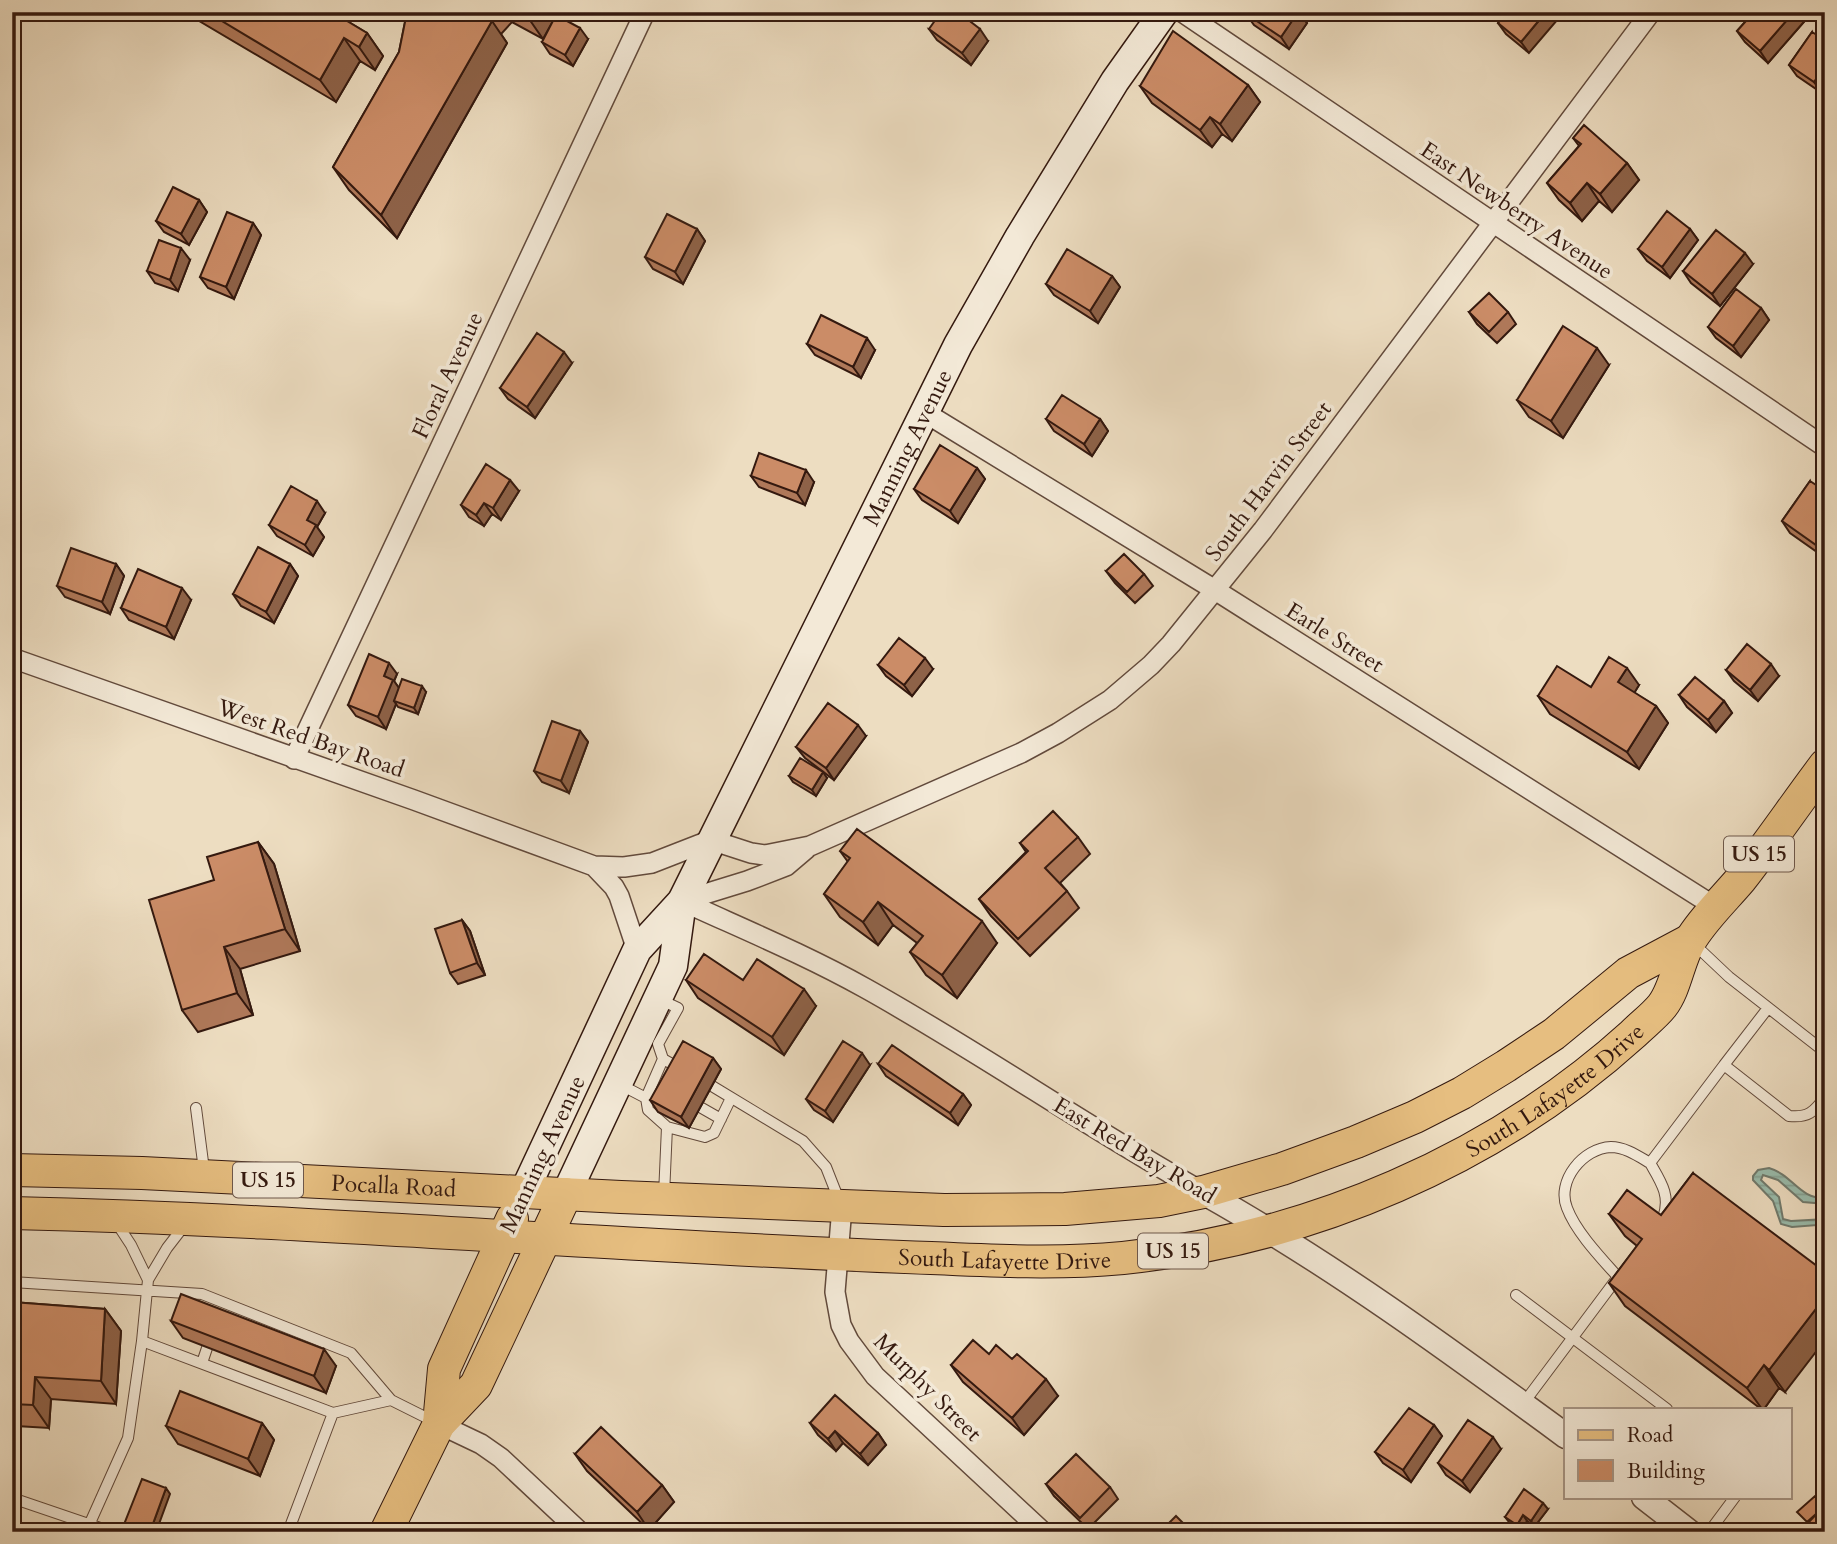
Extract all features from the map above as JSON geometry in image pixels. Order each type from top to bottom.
[{"type":"main road","name":"Manning Avenue","points":[[439,1424],[444,1368],[637,950],[682,901],[924,411],[1020,236],[1115,81],[1164,12]]},
{"type":"main road","name":"South Lafayette Drive","points":[[504,1236],[838,1255],[1046,1261],[1120,1258],[1190,1249],[1271,1230],[1384,1191],[1474,1147],[1537,1108],[1584,1074],[1664,1004],[1690,940],[1744,875],[1825,765]]},
{"type":"main road","name":"Manning Avenue","points":[[386,1532],[439,1424],[476,1385],[545,1239],[673,966],[682,901]]},
{"type":"main road","name":"South Lafayette Drive","points":[[566,1194],[842,1207],[1006,1210],[1065,1209],[1159,1201],[1203,1192],[1282,1169],[1356,1142],[1462,1093],[1554,1034],[1628,973],[1690,940]]},
{"type":"main road","name":"Pocalla Road","points":[[12,1170],[566,1194]]},
{"type":"main road","name":"Pocalla Road","points":[[12,1213],[190,1219],[504,1236]]},
{"type":"street","name":"Floral Avenue","points":[[294,759],[645,12]]},
{"type":"street","name":"East Newberry Avenue","points":[[1182,12],[1825,447]]},
{"type":"street","name":"South Harvin Street","points":[[711,840],[765,855],[810,846],[1021,753],[1110,700],[1151,665],[1271,519],[1651,12]]},
{"type":"street","name":"Earle Street","points":[[924,411],[1215,590],[1717,908]]},
{"type":"street","name":"West Red Bay Road","points":[[12,658],[594,866],[624,867],[652,863],[711,840]]},
{"type":"street","name":"South Harvin Street","points":[[682,901],[786,866],[810,846]]},
{"type":"street","name":"West Red Bay Road","points":[[594,866],[614,887],[637,950]]},
{"type":"street","name":"East Red Bay Road","points":[[682,901],[863,986],[992,1062],[1163,1170],[1271,1230],[1316,1258],[1564,1435]]},
{"type":"street","name":"Murphy Street","points":[[842,1207],[836,1308],[841,1325],[861,1359],[875,1376],[1043,1532]]},
{"type":"street","points":[[439,1424],[481,1444],[501,1458],[580,1532]]},
{"type":"street","points":[[1645,1498],[1689,1532]]},
{"type":"lane","points":[[1690,940],[1729,977],[1825,1052]]},
{"type":"lane","points":[[658,998],[678,1009],[658,1044],[663,1059],[658,1083],[646,1098],[648,1110],[667,1127],[705,1137],[714,1133],[731,1098]]},
{"type":"lane","points":[[1650,1163],[1768,1008]]},
{"type":"lane","points":[[663,1059],[681,1069]]},
{"type":"lane","points":[[1724,1065],[1789,1116],[1812,1114],[1825,1097]]},
{"type":"lane","points":[[617,1083],[646,1098]]},
{"type":"lane","points":[[712,1086],[803,1141],[825,1167],[842,1207]]},
{"type":"lane","points":[[700,1107],[721,1119]]},
{"type":"lane","points":[[196,1108],[205,1177]]},
{"type":"lane","points":[[664,1199],[667,1127]]},
{"type":"lane","points":[[1618,1277],[1589,1243],[1566,1207],[1566,1188],[1572,1169],[1588,1154],[1610,1147],[1632,1152],[1650,1163],[1665,1189],[1668,1203],[1659,1224]]},
{"type":"lane","points":[[112,1216],[131,1245],[147,1285]]},
{"type":"lane","points":[[90,1523],[128,1438],[147,1285],[167,1248],[190,1219]]},
{"type":"lane","points":[[1523,1405],[1625,1268]]},
{"type":"lane","points":[[12,1282],[147,1285],[202,1294],[222,1307],[351,1353],[391,1400],[439,1424]]},
{"type":"lane","points":[[1517,1295],[1666,1408]]},
{"type":"lane","points":[[142,1341],[202,1363],[232,1370],[294,1394],[333,1413],[391,1400]]},
{"type":"lane","points":[[202,1363],[207,1348]]},
{"type":"lane","points":[[288,1532],[333,1413]]},
{"type":"lane","points":[[12,1498],[112,1532]]},
{"type":"lane","points":[[1709,1532],[1734,1498]]},
{"type":"shaded area","points":[[1769,1168],[1809,1195],[1825,1198],[1825,1204],[1803,1202],[1778,1180],[1763,1175],[1761,1180],[1779,1197],[1783,1219],[1825,1219],[1824,1230],[1818,1230],[1817,1225],[1792,1227],[1781,1224],[1773,1201],[1753,1180],[1758,1170]]},
{"type":"building","points":[[207,12],[332,12],[367,33],[359,47],[344,38],[320,80]]},
{"type":"building","points":[[407,12],[484,12],[492,21],[381,215],[333,167],[399,52]]},
{"type":"building","points":[[941,12],[958,12],[980,29],[962,53],[929,29]]},
{"type":"building","points":[[1298,12],[1281,37],[1246,14]]},
{"type":"building","points":[[1507,12],[1546,12],[1521,42],[1498,23]]},
{"type":"building","points":[[1754,12],[1794,12],[1760,51],[1737,31]]},
{"type":"building","points":[[556,15],[580,28],[565,55],[542,42]]},
{"type":"building","points":[[1173,31],[1248,85],[1220,124],[1210,117],[1200,130],[1140,86]]},
{"type":"building","points":[[1812,32],[1825,40],[1825,66],[1814,82],[1789,65]]},
{"type":"building","points":[[1584,125],[1627,163],[1600,194],[1587,183],[1570,203],[1547,183],[1581,144],[1573,138]]},
{"type":"building","points":[[173,187],[199,200],[181,234],[156,221]]},
{"type":"building","points":[[1667,211],[1690,229],[1662,267],[1638,249]]},
{"type":"building","points":[[227,212],[253,223],[226,287],[200,277]]},
{"type":"building","points":[[667,214],[697,229],[675,272],[645,257]]},
{"type":"building","points":[[1716,230],[1745,253],[1712,294],[1683,271]]},
{"type":"building","points":[[159,240],[181,248],[170,280],[147,271]]},
{"type":"building","points":[[1067,249],[1112,276],[1090,311],[1046,284]]},
{"type":"building","points":[[1736,289],[1761,308],[1733,346],[1708,327]]},
{"type":"building","points":[[1489,293],[1508,312],[1489,332],[1469,312]]},
{"type":"building","points":[[821,315],[867,338],[853,367],[807,344]]},
{"type":"building","points":[[1563,326],[1597,348],[1551,421],[1517,400]]},
{"type":"building","points":[[537,333],[564,352],[527,407],[500,388]]},
{"type":"building","points":[[1062,395],[1100,419],[1084,444],[1046,419]]},
{"type":"building","points":[[940,445],[977,468],[950,511],[914,489]]},
{"type":"building","points":[[759,453],[806,470],[797,493],[751,476]]},
{"type":"building","points":[[486,464],[510,480],[493,508],[484,503],[476,515],[461,505]]},
{"type":"building","points":[[1810,481],[1825,491],[1825,533],[1816,545],[1782,521]]},
{"type":"building","points":[[291,486],[317,501],[307,520],[316,525],[305,545],[269,525]]},
{"type":"building","points":[[258,547],[290,564],[266,612],[233,594]]},
{"type":"building","points":[[71,548],[116,564],[102,602],[57,586]]},
{"type":"building","points":[[1124,554],[1144,574],[1127,592],[1106,571]]},
{"type":"building","points":[[138,569],[182,588],[166,627],[121,608]]},
{"type":"building","points":[[899,638],[925,658],[904,685],[878,665]]},
{"type":"building","points":[[1747,644],[1771,664],[1750,690],[1726,670]]},
{"type":"building","points":[[369,654],[389,663],[384,676],[393,680],[378,717],[348,705]]},
{"type":"building","points":[[1609,657],[1627,668],[1618,682],[1656,706],[1627,752],[1538,696],[1557,666],[1591,687]]},
{"type":"building","points":[[1695,677],[1724,701],[1708,720],[1679,695]]},
{"type":"building","points":[[402,679],[422,686],[414,708],[394,701]]},
{"type":"building","points":[[828,703],[858,725],[826,768],[796,747]]},
{"type":"building","points":[[552,721],[580,731],[561,781],[534,771]]},
{"type":"building","points":[[800,758],[823,772],[812,790],[789,776]]},
{"type":"building","points":[[1053,811],[1078,837],[1045,868],[1067,891],[1018,939],[979,899],[1028,851],[1020,843]]},
{"type":"building","points":[[857,829],[982,921],[942,975],[910,952],[923,936],[878,902],[863,922],[824,894],[850,858],[840,851]]},
{"type":"building","points":[[258,842],[285,929],[224,947],[237,993],[182,1010],[149,900],[214,880],[207,857]]},
{"type":"building","points":[[462,920],[477,963],[450,973],[435,929]]},
{"type":"building","points":[[704,954],[743,980],[757,959],[804,989],[772,1037],[686,980]]},
{"type":"building","points":[[683,1041],[713,1058],[681,1117],[650,1100]]},
{"type":"building","points":[[843,1041],[862,1053],[825,1111],[806,1099]]},
{"type":"building","points":[[892,1045],[963,1094],[950,1113],[878,1064]]},
{"type":"building","points":[[1693,1173],[1825,1272],[1825,1297],[1769,1370],[1764,1365],[1747,1388],[1609,1283],[1642,1239],[1609,1214],[1627,1190],[1661,1215]]},
{"type":"building","points":[[181,1294],[324,1349],[314,1376],[171,1321]]},
{"type":"building","points":[[12,1302],[105,1309],[101,1381],[35,1377],[33,1405],[12,1404]]},
{"type":"building","points":[[973,1340],[989,1354],[996,1345],[1012,1359],[1017,1354],[1046,1379],[1012,1418],[951,1365]]},
{"type":"building","points":[[180,1391],[262,1423],[248,1459],[166,1426]]},
{"type":"building","points":[[835,1395],[878,1433],[860,1454],[835,1431],[828,1439],[810,1423]]},
{"type":"building","points":[[1409,1408],[1434,1425],[1403,1470],[1375,1452]]},
{"type":"building","points":[[1468,1420],[1493,1437],[1462,1481],[1438,1463]]},
{"type":"building","points":[[601,1427],[662,1485],[637,1512],[575,1454]]},
{"type":"building","points":[[1076,1454],[1110,1487],[1080,1518],[1046,1484]]},
{"type":"building","points":[[142,1479],[166,1488],[150,1532],[121,1532]]},
{"type":"building","points":[[1524,1489],[1543,1503],[1531,1521],[1523,1515],[1517,1525],[1505,1517]]},
{"type":"building","points":[[1815,1496],[1825,1506],[1807,1522],[1797,1512]]},
{"type":"building","points":[[1825,1505],[1825,1529],[1815,1532],[1807,1524]]},
{"type":"building","points":[[1176,1516],[1192,1532],[1160,1532]]}]
